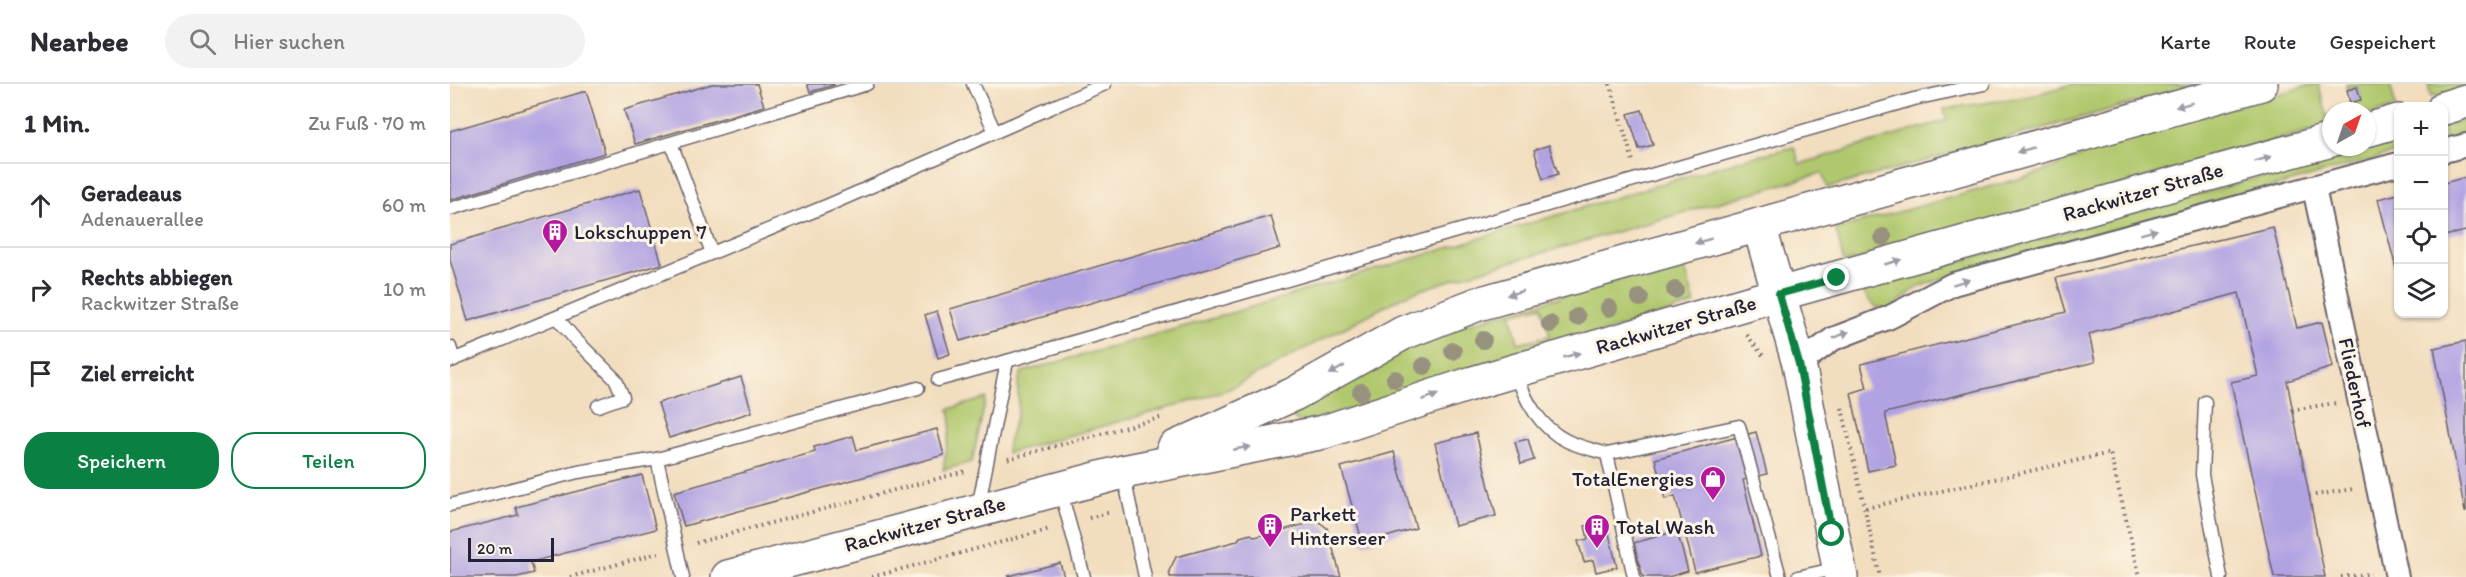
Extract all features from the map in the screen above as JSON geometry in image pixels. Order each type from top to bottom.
[{"type":"main road","name":"Rackwitzer Straße","points":[[1123,472],[1294,394],[1403,333],[1478,304],[2261,84]]},
{"type":"main road","points":[[2448,107],[2466,101]]},
{"type":"main road","points":[[2376,127],[2394,122]]},
{"type":"main road","name":"Rackwitzer Straße","points":[[760,573],[977,510],[1123,472],[1324,432],[1515,372],[1779,294],[2322,143]]},
{"type":"main road","points":[[1759,225],[1799,364],[1840,572]]},
{"type":"street","points":[[2448,150],[2466,145]]},
{"type":"street","name":"Rackwitzer Straße","points":[[1799,364],[1833,339],[1890,317],[1953,284],[2394,165]]},
{"type":"street","name":"Fliederhof","points":[[2313,188],[2397,577]]},
{"type":"lane","points":[[450,209],[867,84]]},
{"type":"lane","points":[[973,84],[995,132]]},
{"type":"lane","points":[[450,347],[452,361],[712,253],[1105,84]]},
{"type":"lane","points":[[938,380],[1914,99],[1984,84]]},
{"type":"lane","points":[[671,143],[712,253]]},
{"type":"lane","points":[[557,318],[616,380],[623,397],[598,406]]},
{"type":"lane","points":[[977,510],[1007,361]]},
{"type":"lane","points":[[1515,372],[1523,395],[1541,420],[1566,440],[1607,454],[1739,426],[1780,577]]},
{"type":"lane","points":[[450,505],[578,472],[657,459],[918,388]]},
{"type":"lane","points":[[2205,402],[2202,475],[2221,577]]},
{"type":"lane","points":[[1607,454],[1634,577]]},
{"type":"lane","points":[[657,459],[683,577]]},
{"type":"lane","points":[[1123,472],[1145,577]]},
{"type":"lane","points":[[1060,488],[1084,577]]},
{"type":"lane","points":[[1798,577],[1840,572]]},
{"type":"path","points":[[1610,84],[1638,179]]},
{"type":"path","points":[[2292,410],[2359,399]]},
{"type":"path","points":[[1840,400],[1880,577]]},
{"type":"path","points":[[570,577],[1171,414]]},
{"type":"path","points":[[1866,508],[2110,453],[2140,577]]},
{"type":"path","points":[[2309,496],[2378,485]]},
{"type":"green space","points":[[2073,84],[2202,84],[1827,188],[1822,173],[1462,276],[1406,295],[1229,389],[1007,453],[1018,410],[1018,385],[1022,372],[1211,319],[1744,159],[1794,147],[1800,164],[1947,120],[1944,109],[2030,96]]},
{"type":"green space","points":[[2314,84],[2318,84],[2323,102],[2322,127],[1844,263],[1836,229],[2033,175],[2133,135]]},
{"type":"green space","points":[[2346,84],[2390,84],[2394,108],[2376,113],[2376,102],[2354,102],[2361,100],[2357,87],[2347,90]]},
{"type":"green space","points":[[2428,84],[2466,84],[2466,86],[2431,97]]},
{"type":"green space","points":[[2466,119],[2466,132],[2448,138],[2448,124]]},
{"type":"green space","points":[[2394,139],[2394,153],[1934,281],[1916,288],[1889,310],[1872,304],[1862,289],[2334,156],[2376,156],[2376,144]]},
{"type":"green space","points":[[1683,261],[1695,304],[1301,424],[1294,418],[1297,409],[1382,359],[1443,331]],"holes":[[[1542,306],[1550,336],[1518,343],[1511,314]]]},
{"type":"green space","points":[[986,398],[972,462],[943,470],[951,423],[949,409]]},
{"type":"building","points":[[712,84],[757,84],[764,106],[635,144],[624,110]]},
{"type":"building","points":[[807,84],[834,84],[834,85],[810,92]]},
{"type":"building","points":[[2357,87],[2361,100],[2350,102],[2347,90]]},
{"type":"building","points":[[586,91],[605,153],[450,200],[450,131]]},
{"type":"building","points":[[1642,110],[1653,145],[1639,149],[1628,114]]},
{"type":"building","points":[[1549,145],[1558,174],[1543,179],[1534,150]]},
{"type":"building","points":[[2466,177],[2466,231],[2448,235],[2448,210],[2448,182]]},
{"type":"building","name":"Lokschuppen 7","points":[[640,189],[662,264],[468,321],[450,260],[450,244]]},
{"type":"building","points":[[2394,195],[2394,261],[2378,199]]},
{"type":"building","points":[[1271,216],[1280,248],[960,341],[950,309]]},
{"type":"building","points":[[2273,227],[2297,328],[2322,322],[2333,367],[2287,381],[2325,577],[2274,577],[2231,382],[2258,376],[2239,293],[2089,334],[2095,362],[1885,413],[1896,465],[1868,471],[1851,393],[1867,388],[1861,364],[2066,312],[2056,278]]},
{"type":"building","points":[[937,311],[950,354],[938,358],[925,315]]},
{"type":"building","points":[[2466,341],[2466,512],[2465,512],[2434,348]]},
{"type":"building","points":[[741,377],[752,412],[669,438],[658,403]]},
{"type":"building","points":[[937,429],[944,455],[684,526],[674,492],[815,452],[814,447],[853,436],[857,450]]},
{"type":"building","name":"TotalEnergies","points":[[1756,432],[1767,474],[1743,480],[1761,556],[1695,572],[1675,496],[1665,499],[1655,459]]},
{"type":"building","points":[[1476,433],[1496,516],[1455,526],[1435,443]]},
{"type":"building","points":[[1528,439],[1534,460],[1521,464],[1515,442]]},
{"type":"building","points":[[1394,452],[1416,528],[1363,544],[1341,467]]},
{"type":"building","points":[[642,475],[656,529],[531,562],[534,573],[517,577],[450,577],[450,532],[518,515],[516,507]]},
{"type":"building","name":"Parkett Hinterseer","points":[[1318,521],[1327,528],[1341,577],[1170,577],[1169,571],[1176,557],[1237,541],[1240,537],[1251,534],[1255,537]]},
{"type":"building","name":"Total Wash","points":[[1606,521],[1617,567],[1596,572],[1593,560],[1584,562],[1578,541],[1588,539],[1585,526]]},
{"type":"building","points":[[1677,531],[1688,571],[1668,577],[1643,577],[1634,543]]},
{"type":"building","points":[[1060,563],[1064,577],[1008,577],[1008,576]]},
{"type":"place","name":"Lokschuppen 7","points":[[555,255]]},
{"type":"place","name":"TotalEnergies","points":[[1713,502]]},
{"type":"place","name":"Parkett Hinterseer","points":[[1270,549]]},
{"type":"place","name":"Total Wash","points":[[1597,550]]},
{"type":"route","points":[[1832,534],[1799,364],[1779,294],[1837,278]]}]
